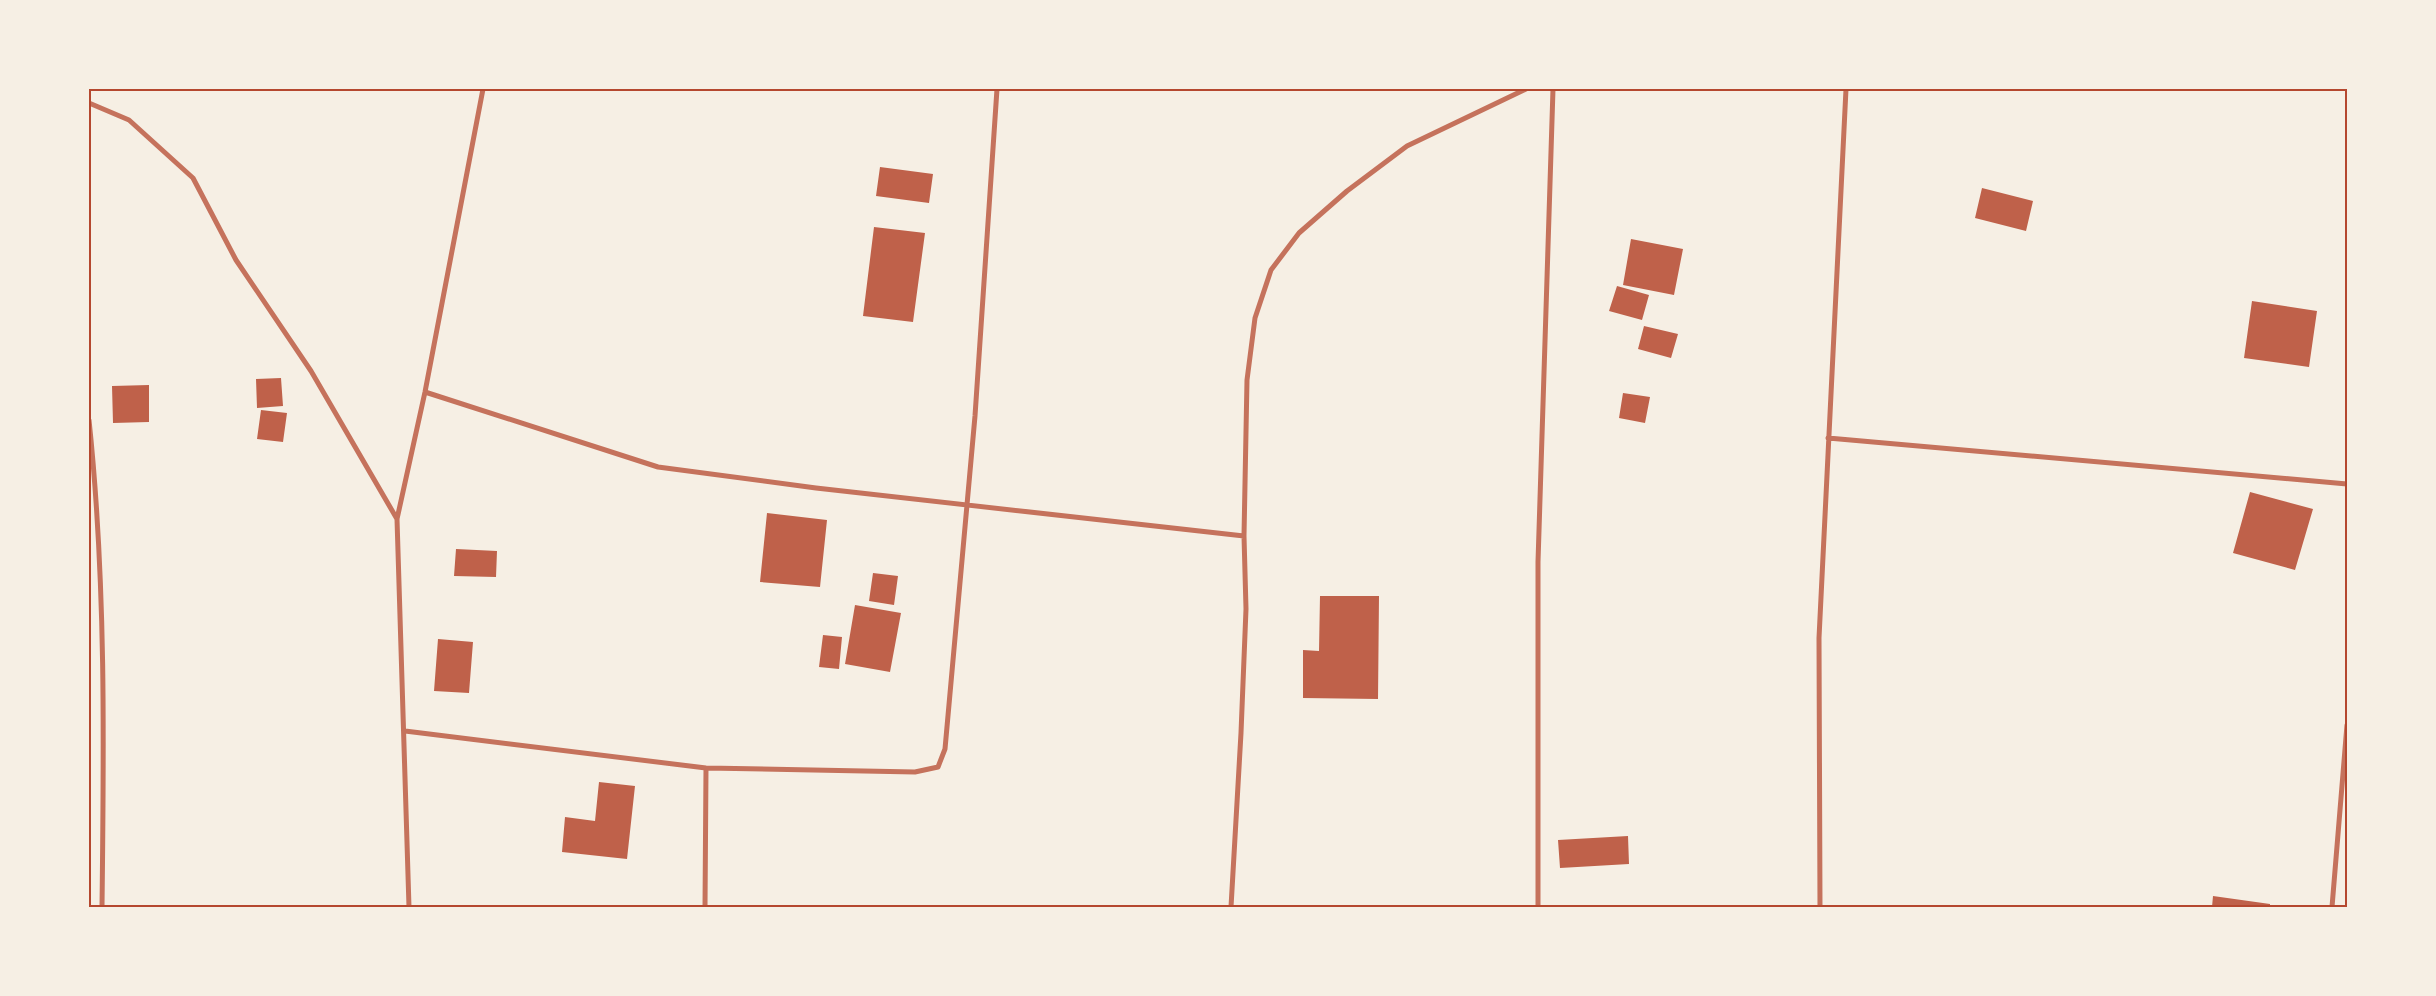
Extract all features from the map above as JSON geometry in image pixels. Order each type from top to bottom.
[{"type":"street","points":[[409,907],[397,519],[425,392],[483,89]]},
{"type":"street","points":[[405,731],[706,768],[915,772],[938,767],[945,749],[967,504],[997,89]]},
{"type":"street","points":[[1230,907],[1242,724],[1246,609],[1244,536],[1247,380],[1255,318],[1271,270],[1299,233],[1346,191],[1407,146],[1526,89]]},
{"type":"street","points":[[1538,907],[1538,562],[1553,89]]},
{"type":"street","points":[[1820,907],[1819,638],[1846,89]]},
{"type":"street","points":[[89,103],[129,120],[193,178],[236,260],[311,371],[397,519]]},
{"type":"street","points":[[425,392],[658,467],[816,488],[1244,536]]},
{"type":"street","points":[[89,420],[100,591],[103,780],[102,907]]},
{"type":"street","points":[[1828,438],[2347,484]]},
{"type":"street","points":[[2332,907],[2347,725]]},
{"type":"street","points":[[705,907],[706,768]]},
{"type":"building","points":[[880,167],[933,174],[929,203],[876,196]]},
{"type":"building","points":[[1982,188],[2033,201],[2026,231],[1975,218]]},
{"type":"building","points":[[874,227],[925,233],[913,322],[863,316]]},
{"type":"building","points":[[1631,239],[1683,249],[1674,295],[1623,285]]},
{"type":"building","points":[[1617,286],[1649,295],[1642,320],[1609,311]]},
{"type":"building","points":[[2252,301],[2317,311],[2309,367],[2244,358]]},
{"type":"building","points":[[1644,326],[1678,334],[1671,358],[1638,349]]},
{"type":"building","points":[[281,378],[283,406],[257,408],[256,379]]},
{"type":"building","points":[[149,385],[149,422],[113,423],[112,386]]},
{"type":"building","points":[[1623,393],[1650,397],[1645,423],[1619,418]]},
{"type":"building","points":[[261,410],[287,413],[283,442],[257,439]]},
{"type":"building","points":[[2250,492],[2313,509],[2295,570],[2233,553]]},
{"type":"building","points":[[767,513],[827,520],[820,587],[760,582]]},
{"type":"building","points":[[456,549],[497,551],[496,577],[454,576]]},
{"type":"building","points":[[873,573],[898,576],[894,605],[869,601]]},
{"type":"building","points":[[1320,596],[1379,596],[1378,699],[1303,698],[1303,650],[1319,651]]},
{"type":"building","points":[[855,605],[901,613],[890,672],[845,664]]},
{"type":"building","points":[[823,635],[842,637],[839,669],[819,667]]},
{"type":"building","points":[[438,639],[473,642],[469,693],[434,691]]},
{"type":"building","points":[[599,782],[635,786],[627,859],[562,852],[565,817],[595,821]]},
{"type":"building","points":[[1628,836],[1629,864],[1560,868],[1558,840]]},
{"type":"building","points":[[2213,896],[2270,904],[2270,907],[2212,907]]}]
